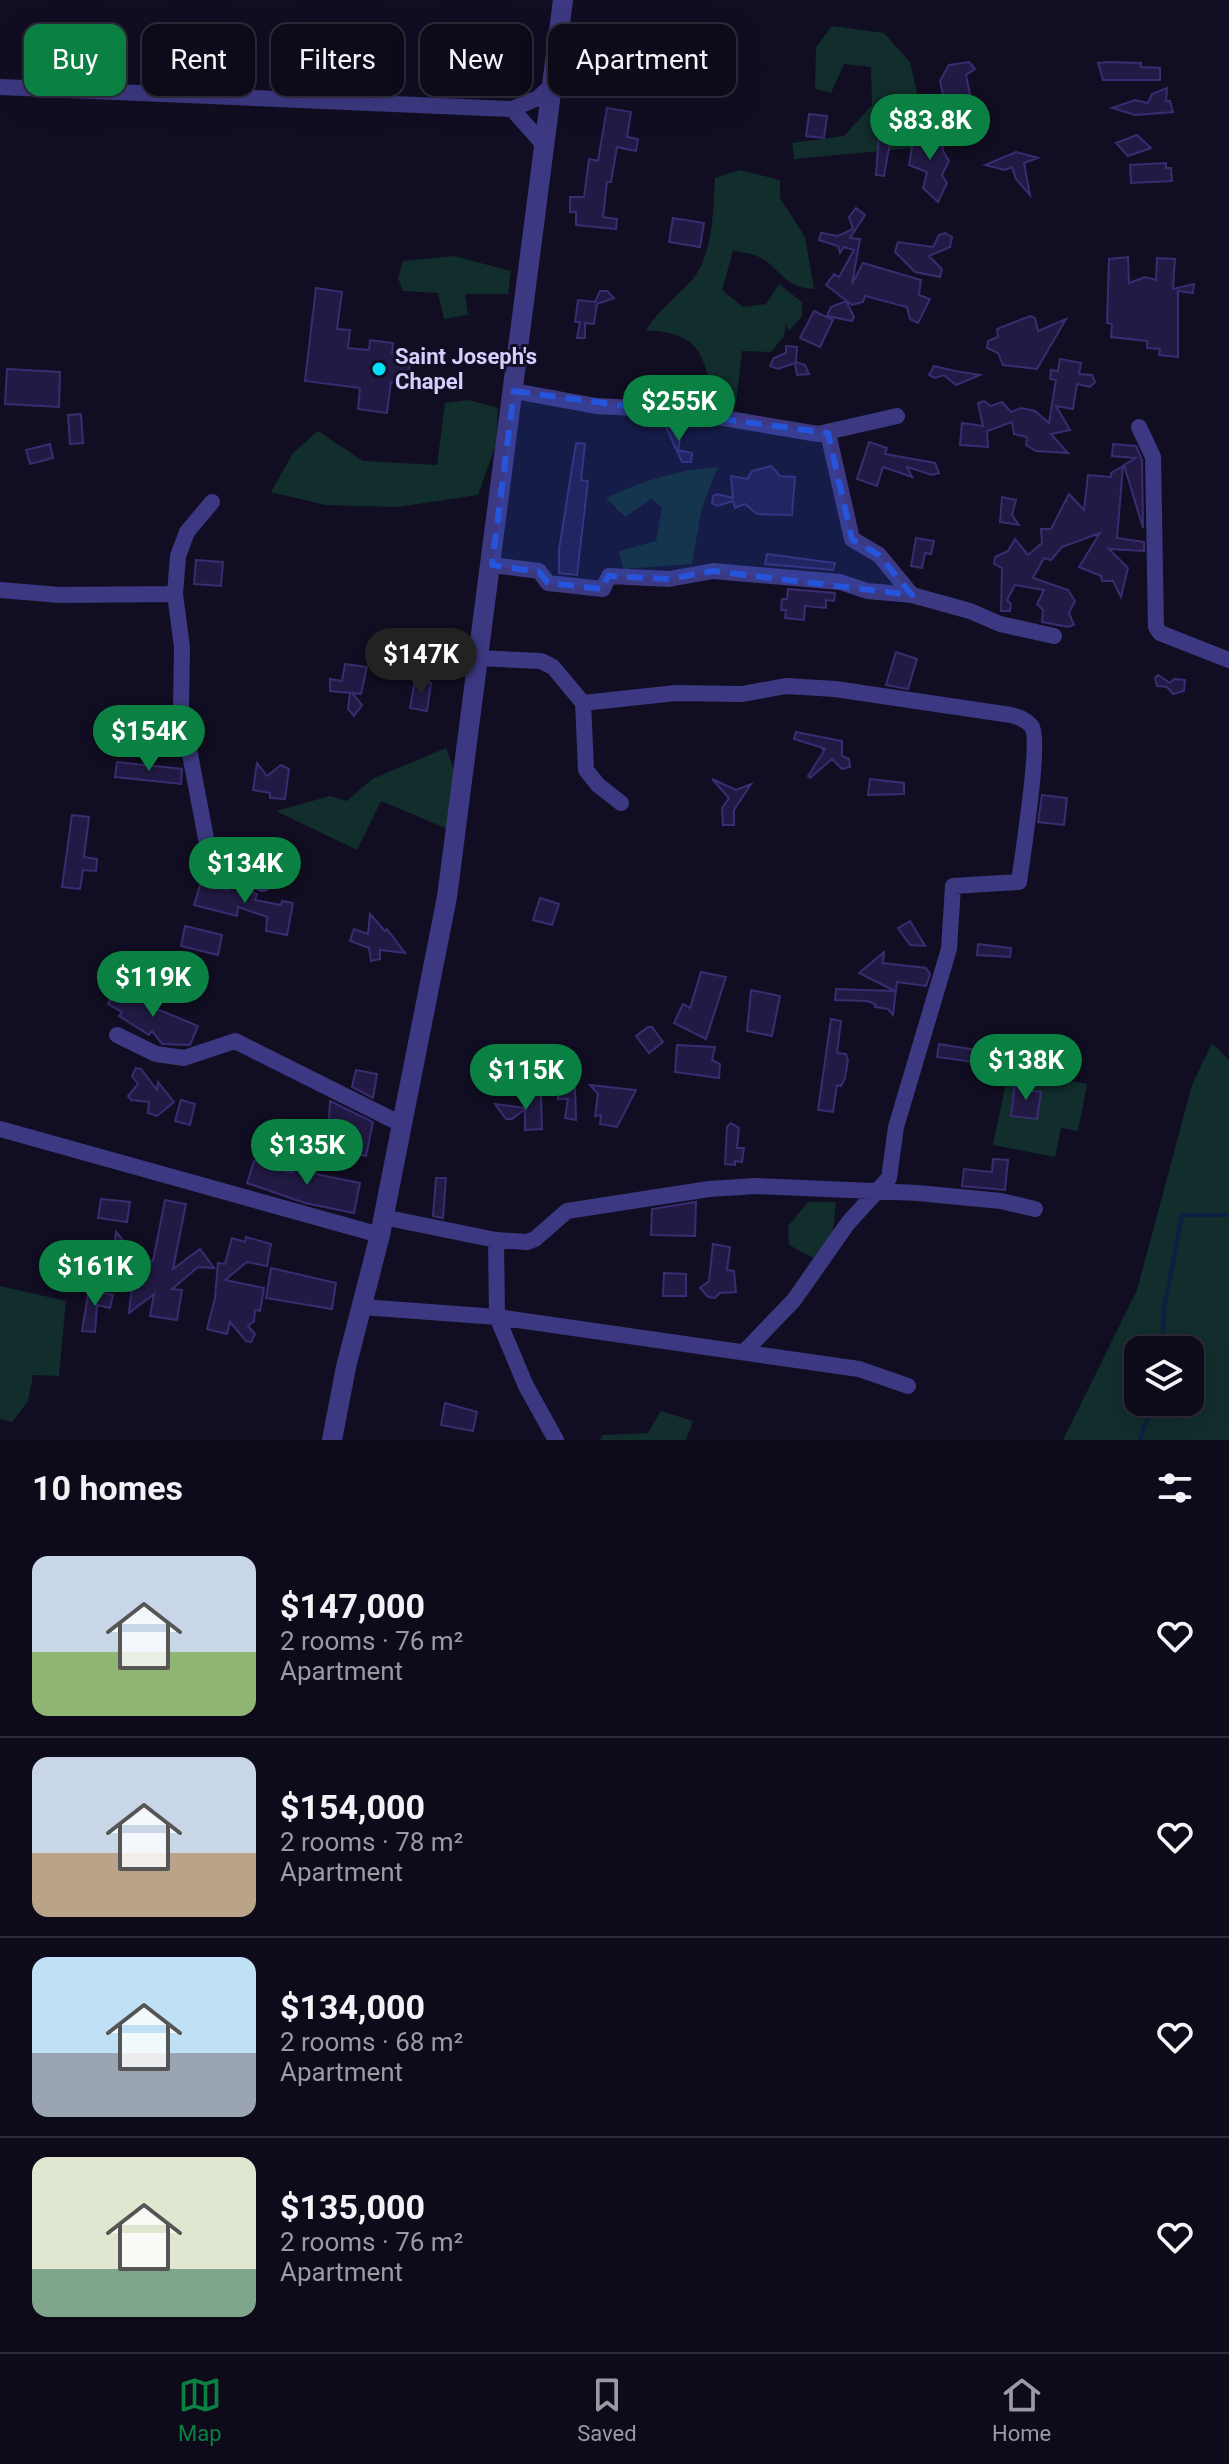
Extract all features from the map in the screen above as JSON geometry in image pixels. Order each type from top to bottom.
[{"type":"street","points":[[560,24],[563,0]]},
{"type":"street","points":[[0,87],[512,109],[538,98],[548,89]]},
{"type":"street","points":[[332,1440],[382,1226],[447,897],[551,96]]},
{"type":"street","points":[[512,109],[545,146]]},
{"type":"street","points":[[514,391],[596,406],[676,410],[750,424],[828,433],[897,416]]},
{"type":"street","points":[[1139,427],[1153,457],[1156,627],[1160,633],[1229,660]]},
{"type":"street","points":[[828,433],[852,539],[879,555],[912,595]]},
{"type":"street","points":[[212,502],[187,532],[178,556],[175,594],[182,647],[181,707],[209,854],[222,868],[263,884]]},
{"type":"street","points":[[492,565],[539,571],[548,583],[603,589],[610,576],[669,579],[713,571],[840,582],[867,591],[912,595],[970,611],[1000,624],[1054,636]]},
{"type":"street","points":[[0,590],[60,595],[175,594]]},
{"type":"street","points":[[479,658],[547,663],[583,703],[586,770],[621,803]]},
{"type":"street","points":[[583,703],[676,693],[742,694],[786,686],[835,689],[1011,715],[1033,728],[1035,754],[1019,882],[953,886],[953,922],[937,996],[896,1127],[889,1178],[874,1192],[803,1289],[744,1352]]},
{"type":"street","points":[[117,1035],[156,1054],[184,1058],[235,1041],[403,1125]]},
{"type":"street","points":[[0,1129],[382,1226],[496,1240],[535,1239],[567,1211],[709,1189],[756,1186],[1001,1201],[1035,1209]]},
{"type":"street","points":[[496,1240],[497,1317],[526,1386],[556,1440]]},
{"type":"street","points":[[362,1307],[497,1317],[744,1352],[868,1371],[908,1386]]},
{"type":"highlighted area","points":[[514,391],[828,433],[852,539],[879,555],[912,595],[713,571],[669,579],[608,576],[603,589],[548,583],[539,572],[492,565]]},
{"type":"green space","points":[[832,26],[884,33],[910,62],[920,105],[913,148],[794,159],[792,143],[844,136],[872,105],[871,67],[844,64],[831,93],[815,89],[816,47]]},
{"type":"green space","points":[[739,170],[780,180],[780,198],[805,237],[814,289],[795,285],[756,256],[733,251],[722,290],[743,307],[766,304],[779,284],[802,302],[802,316],[789,331],[786,323],[784,336],[771,352],[742,351],[736,404],[713,391],[699,353],[686,339],[646,330],[662,309],[692,280],[705,257],[713,217],[715,178]]},
{"type":"green space","points":[[454,256],[511,271],[508,294],[465,294],[468,315],[444,319],[438,293],[403,291],[398,278],[403,261]]},
{"type":"green space","points":[[469,400],[498,408],[496,444],[478,495],[398,507],[325,505],[271,492],[293,453],[318,431],[363,461],[437,465],[445,403]]},
{"type":"green space","points":[[718,467],[702,507],[692,564],[623,569],[619,551],[656,541],[662,508],[651,499],[625,517],[606,498],[661,477]]},
{"type":"green space","points":[[446,748],[457,777],[450,830],[381,801],[357,850],[276,811],[330,796],[347,801],[372,779]]},
{"type":"green space","points":[[1212,1043],[1229,1060],[1229,1440],[1063,1440],[1137,1290],[1192,1085]]},
{"type":"green space","points":[[1009,1068],[1087,1084],[1078,1131],[1061,1128],[1055,1157],[993,1145]]},
{"type":"green space","points":[[808,1202],[836,1202],[831,1249],[817,1260],[789,1245],[788,1226]]},
{"type":"green space","points":[[0,1286],[66,1301],[59,1376],[33,1375],[28,1401],[12,1422],[0,1419]]},
{"type":"green space","points":[[661,1411],[693,1421],[686,1440],[600,1440],[603,1435],[648,1433]]},
{"type":"building","points":[[969,62],[975,69],[966,75],[972,105],[967,106],[969,115],[948,119],[940,81],[949,65]]},
{"type":"building","points":[[1098,63],[1141,63],[1141,67],[1160,68],[1160,80],[1103,80]]},
{"type":"building","points":[[1167,88],[1166,101],[1170,101],[1173,112],[1135,115],[1112,108],[1135,100],[1148,103],[1152,94]]},
{"type":"building","points":[[607,108],[631,112],[627,137],[638,139],[636,151],[617,147],[611,182],[607,182],[603,217],[617,219],[616,229],[576,225],[576,212],[570,212],[570,197],[584,197],[589,159],[598,161]]},
{"type":"building","points":[[887,109],[913,111],[911,143],[890,142],[884,176],[876,175],[880,121],[886,121]]},
{"type":"building","points":[[809,114],[827,116],[824,138],[806,136]]},
{"type":"building","points":[[942,134],[943,151],[949,161],[942,175],[947,183],[938,202],[923,188],[927,172],[909,165],[914,135]]},
{"type":"building","points":[[1137,135],[1151,148],[1128,156],[1116,143]]},
{"type":"building","points":[[1016,152],[1038,158],[1024,163],[1030,195],[1016,179],[1012,167],[1005,170],[985,165]]},
{"type":"building","points":[[1166,163],[1166,168],[1171,168],[1172,181],[1131,183],[1130,165]]},
{"type":"building","points":[[856,208],[865,215],[850,238],[860,239],[852,284],[863,263],[921,280],[919,295],[930,299],[918,323],[910,319],[907,307],[865,296],[863,302],[852,305],[826,285],[834,274],[839,277],[854,250],[844,247],[840,253],[838,246],[819,240],[821,233],[838,236],[853,229],[849,217]]},
{"type":"building","points":[[673,218],[704,223],[700,247],[669,242]]},
{"type":"building","points":[[945,233],[952,237],[950,247],[929,256],[942,269],[940,277],[915,272],[895,252],[898,242],[933,247],[939,235]]},
{"type":"building","points":[[1128,257],[1129,283],[1145,277],[1156,280],[1157,258],[1175,259],[1173,289],[1194,284],[1193,293],[1178,291],[1178,357],[1159,355],[1160,349],[1147,348],[1147,341],[1111,337],[1112,324],[1107,323],[1109,259]]},
{"type":"building","points":[[316,288],[342,292],[337,329],[350,330],[348,348],[369,350],[370,340],[393,343],[392,353],[411,355],[407,384],[391,382],[387,413],[358,409],[360,388],[305,381]]},
{"type":"building","points":[[600,291],[607,291],[614,298],[597,304],[594,324],[585,323],[585,338],[577,338],[580,322],[575,322],[578,300],[595,302]]},
{"type":"building","points":[[846,301],[854,317],[852,321],[827,316],[831,307]]},
{"type":"building","points":[[814,311],[833,320],[820,347],[800,338]]},
{"type":"building","points":[[1030,316],[1035,318],[1038,331],[1066,319],[1037,369],[1003,365],[998,353],[987,348],[988,341],[998,337],[997,329]]},
{"type":"building","points":[[786,346],[797,347],[796,362],[805,365],[809,374],[797,375],[795,363],[778,369],[770,366],[774,358],[786,353]]},
{"type":"building","points":[[1060,359],[1081,363],[1079,374],[1092,375],[1095,382],[1090,387],[1077,384],[1073,409],[1056,406],[1070,430],[1051,434],[1068,453],[1036,451],[1026,445],[1027,437],[1014,434],[1012,422],[987,431],[988,447],[960,445],[962,423],[983,426],[978,403],[984,401],[991,406],[1002,402],[1011,412],[1021,408],[1035,411],[1049,423],[1056,380],[1050,379],[1051,370],[1058,371]]},
{"type":"building","points":[[934,366],[980,375],[956,385],[944,375],[935,378],[929,375]]},
{"type":"building","points":[[7,369],[60,372],[59,407],[5,404]]},
{"type":"building","points":[[81,414],[83,443],[70,444],[68,415]]},
{"type":"building","points":[[665,425],[682,428],[678,450],[692,453],[691,462],[682,462]]},
{"type":"building","points":[[869,442],[887,448],[885,454],[935,463],[939,473],[932,475],[907,467],[912,477],[883,467],[877,486],[857,479]]},
{"type":"building","points":[[576,443],[585,444],[581,480],[588,481],[577,575],[559,573],[559,550]]},
{"type":"building","points":[[50,444],[53,458],[30,464],[26,450]]},
{"type":"building","points":[[1113,444],[1136,446],[1142,460],[1143,528],[1124,465],[1136,458],[1112,456]]},
{"type":"building","points":[[771,466],[780,476],[795,477],[792,515],[757,514],[745,504],[735,508],[733,501],[717,506],[712,503],[713,496],[717,494],[733,498],[731,476],[747,479],[752,471]]},
{"type":"building","points":[[1123,466],[1117,538],[1144,542],[1144,551],[1109,549],[1128,568],[1121,597],[1113,581],[1102,581],[1101,576],[1079,567],[1100,533],[1062,547],[1051,560],[1044,558],[1033,578],[1068,590],[1075,601],[1069,613],[1074,625],[1068,627],[1042,622],[1043,610],[1037,604],[1044,590],[1015,585],[1007,600],[1011,604],[1010,611],[1001,611],[1002,568],[994,564],[995,557],[1008,551],[1015,539],[1028,555],[1042,543],[1041,529],[1051,529],[1069,494],[1084,510],[1088,475],[1111,477],[1111,473]]},
{"type":"building","points":[[1002,497],[1016,500],[1012,515],[1019,525],[1000,522]]},
{"type":"building","points":[[916,538],[934,541],[931,554],[925,553],[922,568],[911,566]]},
{"type":"building","points":[[767,554],[835,563],[833,570],[765,564]]},
{"type":"building","points":[[196,560],[223,562],[221,586],[194,584]]},
{"type":"building","points":[[788,589],[835,593],[834,601],[826,600],[826,608],[805,606],[804,620],[785,618],[786,610],[781,610],[782,599],[787,599]]},
{"type":"building","points":[[896,652],[917,659],[908,689],[886,685]]},
{"type":"building","points":[[345,664],[367,667],[361,694],[352,693],[362,705],[354,716],[348,709],[350,693],[330,691],[330,679],[342,681]]},
{"type":"building","points":[[1158,675],[1170,683],[1174,679],[1185,680],[1184,691],[1173,694],[1167,687],[1157,686],[1155,678]]},
{"type":"building","points":[[415,680],[431,683],[427,711],[410,708]]},
{"type":"building","points":[[796,732],[842,741],[842,756],[849,759],[850,767],[842,769],[832,759],[810,778],[808,776],[824,751],[821,748],[826,749],[794,739]]},
{"type":"building","points":[[117,762],[182,769],[181,784],[115,777]]},
{"type":"building","points":[[257,763],[267,776],[281,765],[289,769],[285,799],[270,798],[270,793],[253,790]]},
{"type":"building","points":[[712,779],[736,790],[751,784],[734,810],[734,825],[723,825],[722,808],[729,798]]},
{"type":"building","points":[[870,779],[904,783],[904,794],[868,795]]},
{"type":"building","points":[[1042,795],[1067,798],[1064,825],[1038,822]]},
{"type":"building","points":[[72,815],[89,817],[84,857],[97,859],[96,871],[83,870],[80,889],[62,887]]},
{"type":"building","points":[[201,882],[228,890],[230,883],[257,894],[255,900],[281,905],[282,901],[293,903],[287,935],[266,931],[267,917],[238,907],[237,916],[194,905]]},
{"type":"building","points":[[540,898],[559,904],[552,925],[533,920]]},
{"type":"building","points":[[370,914],[385,931],[387,929],[405,953],[380,950],[380,959],[371,961],[369,948],[350,941],[354,929],[368,934]]},
{"type":"building","points":[[910,921],[925,946],[910,945],[898,928]]},
{"type":"building","points":[[185,926],[222,935],[218,955],[181,946]]},
{"type":"building","points":[[978,944],[1011,948],[1010,957],[977,955]]},
{"type":"building","points":[[884,952],[883,963],[926,968],[930,974],[926,986],[897,982],[893,1015],[888,1009],[875,1007],[867,1001],[835,1000],[836,989],[895,991],[859,973]]},
{"type":"building","points":[[701,972],[726,977],[706,1039],[674,1023],[683,1004],[690,1008]]},
{"type":"building","points":[[120,985],[157,1009],[198,1026],[190,1045],[162,1044],[152,1031],[149,1035],[119,1016],[122,1012],[108,1004]]},
{"type":"building","points":[[751,990],[780,996],[772,1036],[747,1031]]},
{"type":"building","points":[[831,1019],[841,1021],[837,1053],[846,1054],[848,1060],[845,1078],[841,1086],[837,1085],[833,1112],[818,1110]]},
{"type":"building","points":[[652,1027],[663,1042],[649,1053],[636,1036]]},
{"type":"building","points":[[939,1044],[983,1051],[981,1063],[937,1057]]},
{"type":"building","points":[[677,1045],[715,1047],[712,1060],[720,1064],[719,1078],[675,1072]]},
{"type":"building","points":[[136,1068],[141,1069],[157,1090],[158,1082],[174,1102],[157,1116],[148,1113],[149,1102],[131,1100],[128,1096],[138,1084],[132,1076]]},
{"type":"building","points":[[356,1070],[377,1074],[373,1098],[352,1087]]},
{"type":"building","points":[[1015,1084],[1033,1086],[1032,1091],[1041,1092],[1037,1119],[1011,1116]]},
{"type":"building","points":[[590,1085],[636,1090],[617,1127],[600,1124],[601,1115],[595,1116],[598,1094]]},
{"type":"building","points":[[575,1087],[576,1120],[565,1118],[568,1099],[558,1099],[558,1088]]},
{"type":"building","points":[[541,1094],[542,1129],[525,1130],[525,1109],[512,1119],[506,1119],[495,1104],[525,1108],[524,1095]]},
{"type":"building","points":[[181,1100],[195,1104],[190,1125],[175,1121]]},
{"type":"building","points":[[330,1101],[373,1122],[366,1156],[295,1140],[298,1128],[328,1136]]},
{"type":"building","points":[[731,1123],[739,1128],[737,1148],[744,1148],[742,1162],[735,1161],[735,1165],[725,1164],[727,1127]]},
{"type":"building","points":[[993,1159],[1008,1160],[1005,1190],[962,1186],[964,1169],[992,1172]]},
{"type":"building","points":[[254,1161],[292,1173],[292,1169],[360,1183],[354,1213],[305,1203],[247,1183]]},
{"type":"building","points":[[436,1178],[446,1178],[443,1218],[433,1216]]},
{"type":"building","points":[[101,1199],[130,1202],[127,1222],[98,1218]]},
{"type":"building","points":[[165,1200],[186,1204],[173,1269],[200,1249],[214,1268],[198,1267],[172,1289],[182,1290],[177,1320],[150,1316],[154,1294],[129,1313],[134,1267],[146,1268],[148,1260],[153,1261]]},
{"type":"building","points":[[696,1202],[695,1236],[651,1235],[652,1209]]},
{"type":"building","points":[[116,1232],[127,1245],[125,1269],[112,1268]]},
{"type":"building","points":[[246,1237],[271,1244],[267,1266],[247,1262],[225,1280],[264,1288],[260,1311],[255,1310],[254,1321],[248,1326],[255,1334],[251,1342],[246,1341],[230,1322],[227,1334],[207,1329],[215,1298],[218,1263],[225,1264],[232,1238],[245,1242]]},
{"type":"building","points":[[713,1244],[730,1247],[727,1270],[734,1271],[736,1292],[720,1293],[715,1298],[708,1297],[700,1288],[709,1281]]},
{"type":"building","points":[[56,1251],[67,1252],[65,1273],[70,1273],[68,1283],[52,1282]]},
{"type":"building","points":[[271,1268],[336,1283],[332,1309],[266,1298]]},
{"type":"building","points":[[664,1273],[686,1274],[686,1296],[663,1296]]},
{"type":"building","points":[[89,1289],[113,1295],[110,1308],[97,1305],[95,1332],[82,1331]]},
{"type":"building","points":[[445,1403],[477,1412],[473,1431],[441,1425]]},
{"type":"waterway","points":[[1163,1336],[1164,1309],[1182,1215],[1229,1215]]},
{"type":"waterway","points":[[1140,1440],[1148,1416]]},
{"type":"place","name":"Saint Joseph's Chapel","points":[[379,369]]}]
